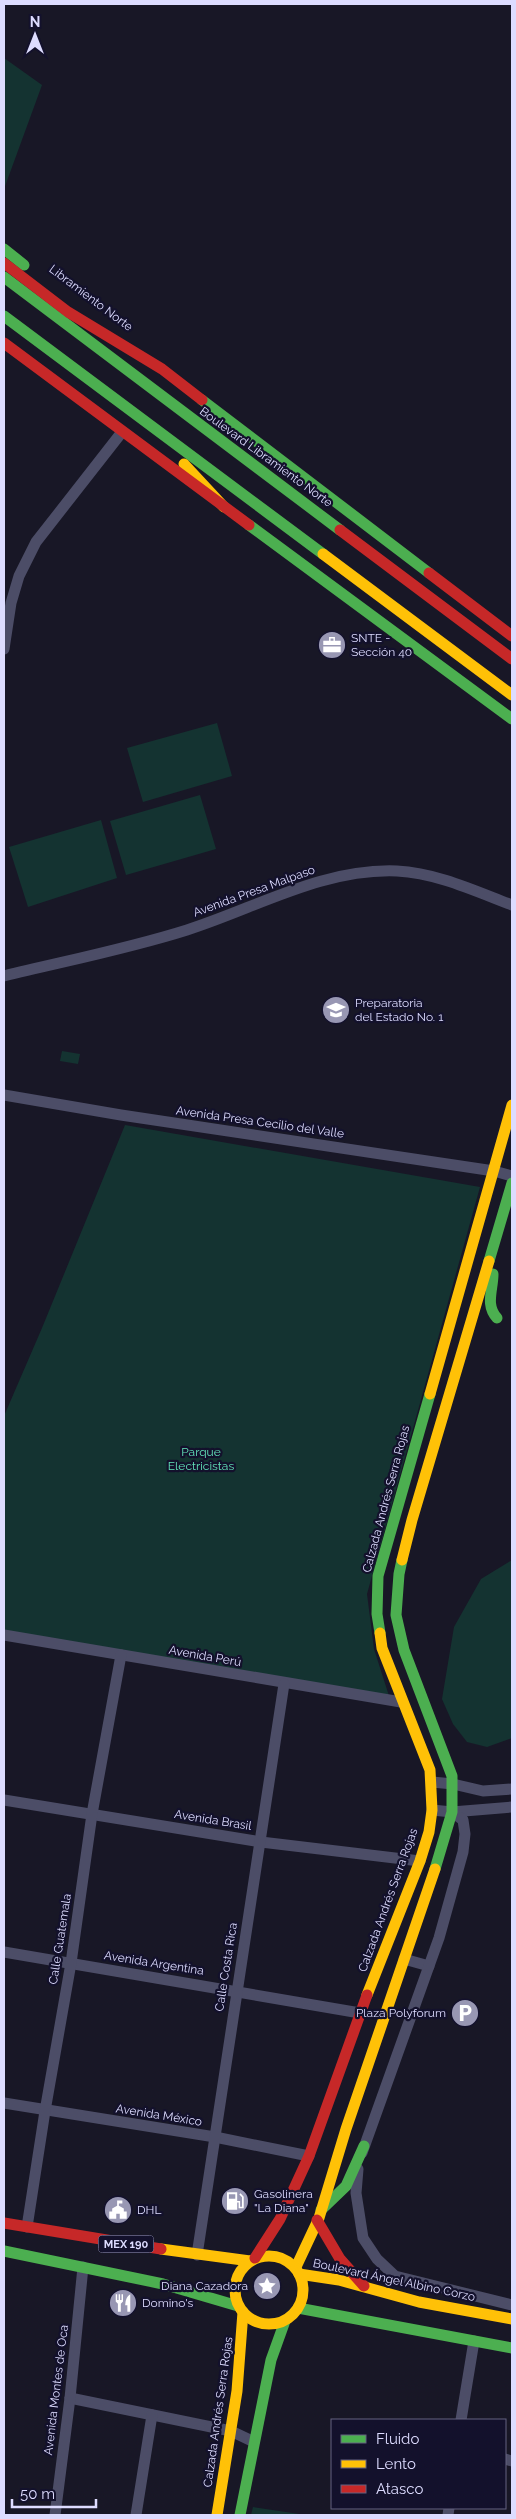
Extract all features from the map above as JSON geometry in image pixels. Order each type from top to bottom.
[{"type":"main road","name":"Libramiento Norte","points":[[4,249],[162,369]]},
{"type":"main road","points":[[4,263],[68,312],[162,369],[512,636]]},
{"type":"main road","name":"Boulevard Libramiento Norte","points":[[4,278],[512,659]]},
{"type":"main road","points":[[4,316],[512,695]]},
{"type":"main road","points":[[4,343],[512,719]]},
{"type":"main road","points":[[150,426],[224,507]]},
{"type":"main road","name":"Calzada Andrés Serra Rojas","points":[[252,2259],[280,2219],[308,2156],[360,2013],[420,1861],[432,1810],[432,1782],[416,1732],[401,1702],[382,1648],[377,1614],[378,1576],[512,1105]]},
{"type":"main road","points":[[240,2515],[271,2360],[285,2321],[298,2308],[302,2299],[304,2286],[298,2270],[306,2252],[452,1812],[452,1776],[404,1650],[396,1615],[399,1574],[412,1520],[512,1183]]},
{"type":"main road","points":[[489,1260],[494,1277],[489,1305],[491,1313],[497,1318]]},
{"type":"main road","points":[[383,1953],[404,1959]]},
{"type":"main road","points":[[318,2216],[346,2186],[364,2146]]},
{"type":"main road","points":[[318,2216],[340,2259],[365,2287]]},
{"type":"main road","name":"MEX 190","points":[[4,2223],[197,2255],[252,2259],[281,2257],[298,2270]]},
{"type":"main road","name":"MEX 190","points":[[4,2251],[163,2284],[240,2309],[255,2322],[270,2325],[285,2321]]},
{"type":"main road","points":[[240,2309],[234,2288],[237,2276],[252,2259]]},
{"type":"main road","name":"Boulevard Ángel Albino Corzo","points":[[298,2270],[432,2304],[512,2319]]},
{"type":"main road","points":[[432,2304],[442,2302],[468,2304],[482,2299]]},
{"type":"main road","points":[[298,2308],[512,2348]]},
{"type":"main road","name":"Calzada Andrés Serra Rojas","points":[[217,2515],[231,2431],[240,2309]]},
{"type":"street","points":[[4,649],[11,603],[19,576],[36,542],[122,432]]},
{"type":"street","name":"Avenida Presa Malpaso","points":[[4,976],[186,930],[315,883],[374,871],[421,874],[447,880],[512,905]]},
{"type":"street","name":"Avenida Presa Cecilio del Valle","points":[[4,1095],[130,1117],[494,1171],[512,1176]]},
{"type":"street","name":"Avenida Perú","points":[[4,1635],[284,1684],[401,1702]]},
{"type":"street","name":"Calle Guatemala","points":[[27,2227],[71,1963],[92,1814],[121,1655]]},
{"type":"street","name":"Calle Costa Rica","points":[[197,2255],[284,1684]]},
{"type":"street","points":[[432,1782],[453,1784],[484,1791],[512,1789]]},
{"type":"street","name":"Avenida Brasil","points":[[4,1800],[261,1842],[420,1861]]},
{"type":"street","points":[[432,1810],[452,1812],[512,1807]]},
{"type":"street","points":[[452,1812],[463,1820],[465,1834],[463,1852],[429,1966],[364,2146],[357,2173],[356,2193],[363,2238],[377,2259],[395,2276],[512,2305]]},
{"type":"street","name":"Avenida Argentina","points":[[4,1952],[360,2013]]},
{"type":"street","points":[[404,1959],[429,1966]]},
{"type":"street","name":"Avenida México","points":[[4,2104],[214,2137],[308,2156]]},
{"type":"street","name":"Avenida Montes de Oca","points":[[55,2515],[70,2398],[83,2267]]},
{"type":"street","points":[[461,2419],[474,2341]]},
{"type":"street","points":[[70,2398],[231,2431],[254,2442]]},
{"type":"street","points":[[136,2515],[152,2415]]},
{"type":"green space","points":[[4,58],[42,85],[4,189]]},
{"type":"green space","points":[[217,723],[232,776],[143,802],[127,748]]},
{"type":"green space","points":[[200,795],[216,849],[126,875],[110,821]]},
{"type":"green space","points":[[101,820],[117,878],[28,907],[9,847]]},
{"type":"green space","points":[[62,1051],[80,1054],[78,1064],[60,1061]]},
{"type":"green space","name":"Parque Electricistas","points":[[125,1125],[480,1187],[367,1594],[374,1649],[389,1696],[4,1635],[4,1416]]},
{"type":"green space","points":[[512,1560],[512,1738],[487,1747],[467,1742],[453,1724],[442,1699],[454,1627],[481,1579]]},
{"type":"green space","points":[[253,2507],[306,2515],[251,2515]]},
{"type":"traffic: fast","points":[[4,249],[24,265]]},
{"type":"traffic: fast","points":[[4,277],[340,530]]},
{"type":"traffic: fast","points":[[4,316],[323,554]]},
{"type":"traffic: fast","points":[[202,400],[429,573]]},
{"type":"traffic: fast","points":[[249,525],[512,719]]},
{"type":"traffic: fast","points":[[489,1261],[512,1183]]},
{"type":"traffic: fast","points":[[493,1274],[490,1303],[493,1313],[497,1318]]},
{"type":"traffic: fast","points":[[380,1633],[377,1614],[378,1576],[430,1394]]},
{"type":"traffic: fast","points":[[402,1560],[396,1615],[404,1650],[452,1776],[452,1812],[435,1869]]},
{"type":"traffic: fast","points":[[321,2210],[346,2186],[364,2146]]},
{"type":"traffic: fast","points":[[4,2251],[163,2284],[238,2306]]},
{"type":"traffic: fast","points":[[298,2308],[512,2348]]},
{"type":"traffic: fast","points":[[240,2515],[271,2360],[285,2321]]},
{"type":"traffic: slow","points":[[184,464],[224,507]]},
{"type":"traffic: slow","points":[[323,554],[512,695]]},
{"type":"traffic: slow","points":[[430,1394],[512,1105]]},
{"type":"traffic: slow","points":[[402,1560],[412,1520],[489,1261]]},
{"type":"traffic: slow","points":[[367,1995],[420,1861],[429,1832],[432,1810],[430,1770],[382,1648],[380,1633]]},
{"type":"traffic: slow","points":[[296,2267],[319,2218],[346,2129],[435,1869]]},
{"type":"traffic: slow","points":[[161,2249],[250,2261]]},
{"type":"traffic: slow","points":[[262,2256],[276,2256],[288,2261],[298,2271],[303,2283],[303,2290],[303,2297],[298,2309],[288,2319],[276,2324],[262,2324],[250,2319],[240,2309],[235,2297],[235,2283],[240,2271],[250,2261],[262,2256]]},
{"type":"traffic: slow","points":[[299,2274],[339,2280],[419,2302],[512,2319]]},
{"type":"traffic: slow","points":[[217,2515],[237,2391],[243,2312]]},
{"type":"traffic: jam","points":[[4,263],[68,312],[162,369],[202,400]]},
{"type":"traffic: jam","points":[[4,343],[249,525]]},
{"type":"traffic: jam","points":[[340,530],[512,659]]},
{"type":"traffic: jam","points":[[429,573],[512,636]]},
{"type":"traffic: jam","points":[[255,2258],[280,2219],[309,2156],[367,1995]]},
{"type":"traffic: jam","points":[[317,2220],[340,2259],[364,2286]]},
{"type":"traffic: jam","points":[[4,2223],[161,2249]]},
{"type":"place","name":"SNTE - Sección 40","points":[[332,645]]},
{"type":"place","name":"Preparatoria del Estado No. 1","points":[[336,1010]]},
{"type":"place","name":"Plaza Polyforum","points":[[465,2013]]},
{"type":"place","name":"Gasolinera \"La Diana\"","points":[[235,2201]]},
{"type":"place","name":"DHL","points":[[118,2210]]},
{"type":"place","name":"Diana Cazadora","points":[[267,2286]]},
{"type":"place","name":"Domino's","points":[[123,2303]]}]
